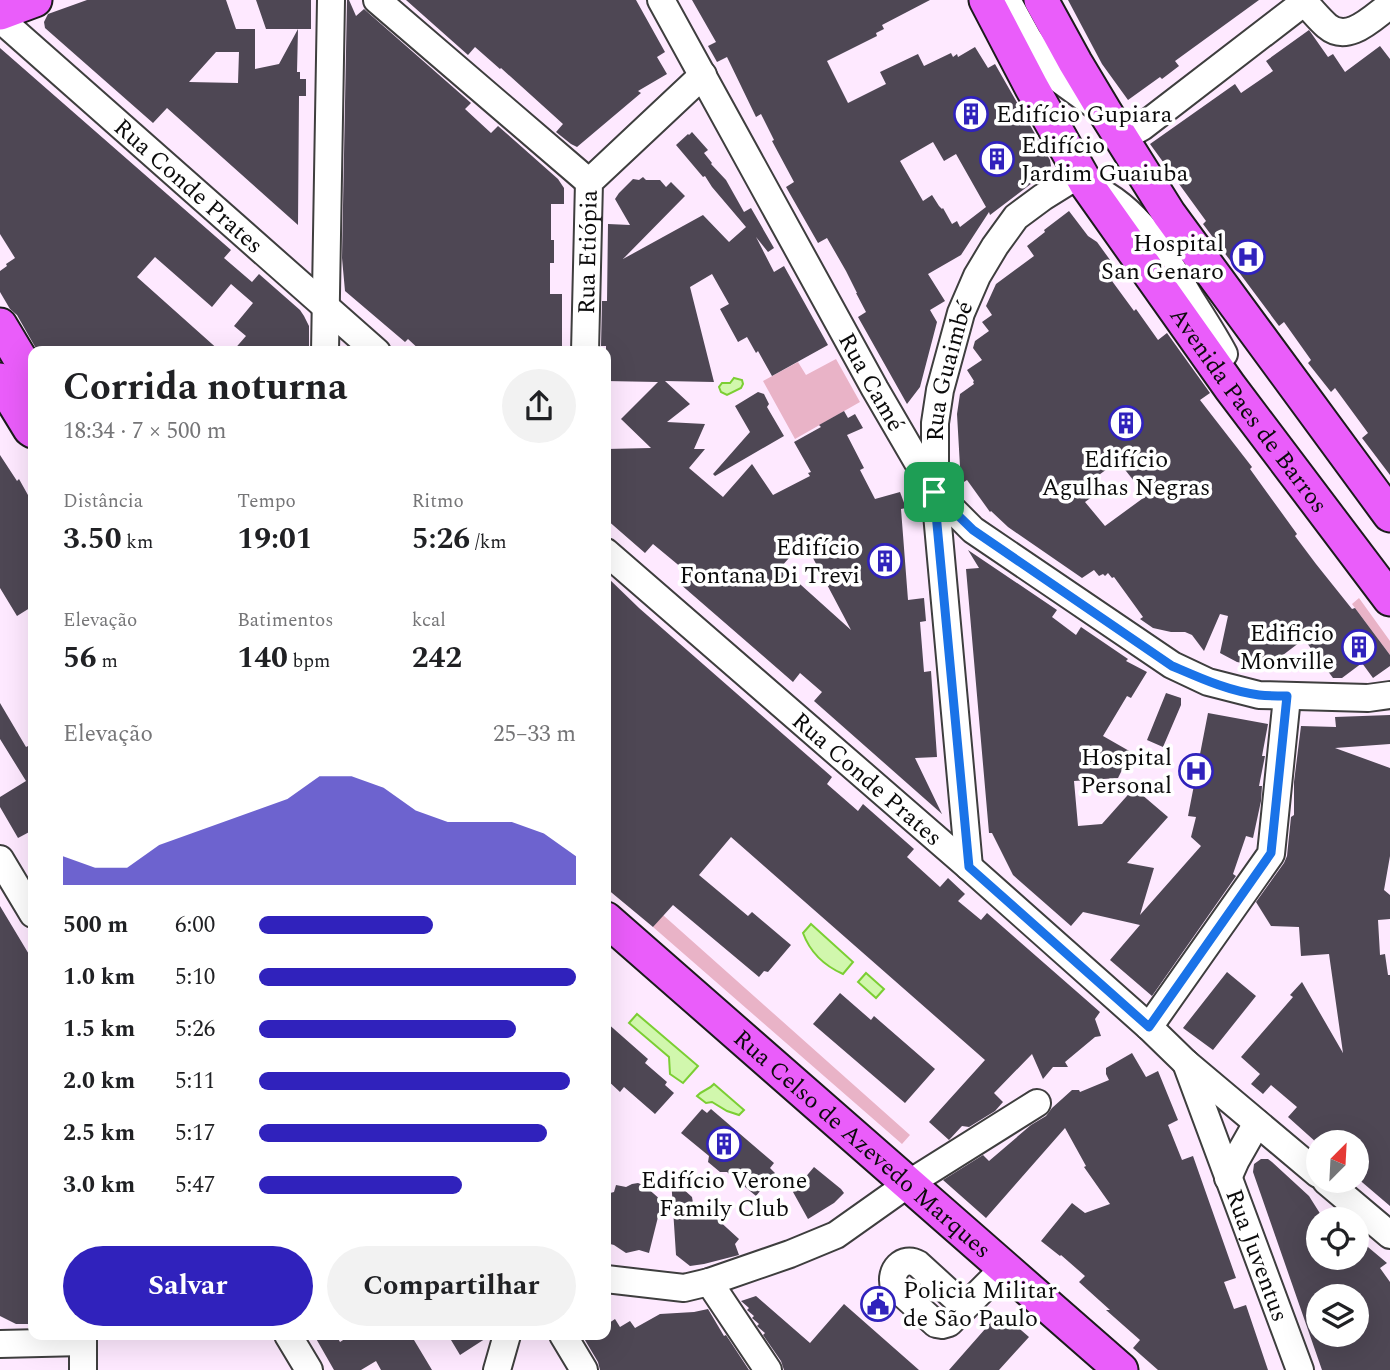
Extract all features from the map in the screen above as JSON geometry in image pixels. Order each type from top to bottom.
[{"type":"main road","points":[[0,12],[35,0]]},
{"type":"main road","name":"Avenida Paes de Barros","points":[[986,0],[1083,179],[1230,387],[1381,573],[1390,599]]},
{"type":"main road","name":"Avenida Paes de Barros","points":[[1041,0],[1113,126],[1170,214],[1390,515]]},
{"type":"main road","points":[[0,325],[28,372]]},
{"type":"main road","points":[[0,380],[28,427]]},
{"type":"main road","name":"Rua Celso de Azevedo Marques","points":[[611,923],[1121,1370]]},
{"type":"street","points":[[325,346],[331,0]]},
{"type":"street","points":[[377,0],[589,182]]},
{"type":"street","name":"Rua Camé","points":[[661,0],[934,492],[973,530],[1172,666],[1208,682],[1259,695],[1368,698],[1390,695]]},
{"type":"street","points":[[1007,0],[1028,38],[1054,75],[1113,126],[1142,127],[1305,1],[1329,28],[1339,33],[1350,33],[1390,5]]},
{"type":"street","name":"Rua Conde Prates","points":[[0,19],[370,346]]},
{"type":"street","name":"Rua Etiópia","points":[[585,346],[589,182],[703,75]]},
{"type":"street","name":"Rua Guaimbé","points":[[969,867],[934,492],[940,390],[961,313],[995,246],[1016,217],[1043,197],[1083,179]]},
{"type":"street","name":"Rua Conde Prates","points":[[611,556],[969,867],[1186,1063],[1306,1164]]},
{"type":"street","points":[[1149,1027],[1271,853],[1287,696]]},
{"type":"street","points":[[0,859],[28,906]]},
{"type":"street","name":"Rua Juventus","points":[[1186,1063],[1300,1370]]},
{"type":"street","points":[[611,1280],[684,1288],[790,1254],[836,1235],[908,1184],[1037,1104]]},
{"type":"street","name":"Rua Juventus","points":[[1228,1178],[1257,1123]]},
{"type":"street","points":[[1341,1194],[1390,1235]]},
{"type":"street","points":[[965,1307],[1004,1268]]},
{"type":"street","points":[[709,1282],[768,1370]]},
{"type":"street","points":[[0,1344],[55,1340]]},
{"type":"street","points":[[83,1340],[83,1370]]},
{"type":"street","points":[[291,1340],[309,1370]]},
{"type":"street","points":[[497,1370],[506,1340]]},
{"type":"street","points":[[567,1340],[584,1370]]},
{"type":"shaded area","points":[[836,359],[860,402],[795,439],[763,381],[798,362],[806,375]]},
{"type":"shaded area","points":[[734,378],[742,380],[741,388],[727,395],[721,392],[719,387],[722,383],[730,383]]},
{"type":"shaded area","points":[[1359,598],[1390,641],[1390,655],[1352,604]]},
{"type":"shaded area","points":[[663,915],[910,1135],[902,1144],[653,927]]},
{"type":"shaded area","points":[[811,924],[853,962],[843,974],[824,963],[810,946],[803,933]]},
{"type":"shaded area","points":[[866,973],[884,989],[876,998],[858,982]]},
{"type":"shaded area","points":[[637,1014],[698,1066],[683,1083],[670,1074],[669,1057],[629,1023]]},
{"type":"shaded area","points":[[714,1084],[744,1110],[739,1115],[712,1102],[706,1103],[697,1096]]},
{"type":"building","points":[[87,0],[226,0],[236,29],[255,29],[255,69],[279,64],[298,29],[297,72],[300,72],[300,79],[306,79],[306,96],[299,96],[298,225],[167,108],[153,123],[45,28],[44,22],[48,14]],"holes":[[[216,52],[239,52],[238,83],[189,82]]]},
{"type":"building","points":[[256,0],[311,0],[311,29],[266,29]]},
{"type":"building","points":[[349,0],[356,16],[364,9],[471,103],[465,109],[491,133],[498,126],[558,179],[564,188],[564,204],[551,204],[554,263],[550,263],[550,294],[562,294],[562,346],[416,346],[408,339],[405,342],[345,291],[342,258]]},
{"type":"building","points":[[406,0],[636,0],[665,52],[657,57],[667,74],[638,91],[641,93],[577,147],[556,132],[563,124],[501,68],[475,47],[468,55]]},
{"type":"building","points":[[692,0],[930,0],[882,25],[884,29],[876,33],[877,36],[827,61],[848,103],[886,84],[880,72],[918,54],[924,66],[951,53],[953,57],[957,54],[958,57],[975,47],[988,68],[995,64],[1050,160],[1048,171],[990,215],[989,212],[961,255],[928,274],[945,301],[930,310],[937,322],[920,387],[907,404],[858,317],[866,312],[846,271],[827,238],[818,243],[786,187],[794,182],[761,114],[756,117],[727,57],[717,62],[708,46],[716,42]],"holes":[[[933,142],[944,161],[956,154],[986,207],[960,227],[957,221],[952,224],[932,195],[923,201],[900,161]]]},
{"type":"building","points":[[1068,0],[1259,0],[1175,61],[1179,66],[1162,79],[1160,77],[1128,100],[1102,64]]},
{"type":"building","points":[[1309,30],[1328,57],[1333,54],[1345,72],[1380,46],[1390,59],[1390,475],[1362,438],[1368,433],[1335,388],[1331,392],[1308,363],[1311,360],[1284,322],[1279,326],[1203,224],[1206,221],[1150,144],[1235,84],[1241,93],[1273,71],[1266,61]]},
{"type":"building","points":[[0,48],[231,250],[224,258],[252,282],[259,274],[300,310],[309,326],[309,346],[237,346],[246,336],[234,326],[253,303],[231,284],[212,307],[155,257],[137,277],[214,346],[35,346],[0,292],[0,271],[15,258],[0,234]]},
{"type":"building","points":[[692,132],[708,150],[704,153],[726,180],[744,212],[751,208],[774,248],[768,252],[756,237],[774,272],[784,266],[828,345],[772,376],[747,337],[738,342],[720,309],[729,304],[712,274],[690,287],[714,382],[665,381],[690,404],[667,422],[705,424],[694,449],[705,449],[689,468],[723,497],[752,464],[773,495],[810,476],[808,473],[811,472],[794,442],[844,411],[848,418],[855,414],[863,428],[847,435],[864,468],[860,470],[875,499],[900,492],[906,508],[901,509],[908,600],[924,598],[926,621],[920,622],[924,672],[931,671],[937,757],[915,758],[942,814],[814,701],[822,692],[800,673],[793,682],[679,583],[688,573],[653,544],[645,553],[611,523],[611,449],[651,448],[621,419],[658,382],[611,381],[611,346],[601,346],[602,301],[607,301],[608,224],[630,225],[615,199],[633,179],[639,180],[643,177],[646,180],[660,180],[666,187],[671,182],[685,196],[623,259],[703,215],[729,242],[746,227],[676,145]],"holes":[[[804,541],[851,630],[781,567]]]},
{"type":"building","points":[[1069,211],[1088,236],[1097,242],[1113,264],[1117,277],[1112,281],[1158,340],[1167,333],[1210,393],[1200,400],[1252,467],[1250,469],[1297,534],[1295,536],[1390,655],[1390,666],[1373,678],[1362,663],[1342,678],[1333,678],[1304,639],[1283,655],[1284,664],[1272,669],[1237,662],[1220,653],[1228,616],[1220,614],[1204,651],[1192,635],[1153,628],[1140,619],[1143,617],[1114,577],[1108,573],[1099,576],[1094,570],[1082,578],[990,512],[967,480],[961,484],[957,414],[960,394],[974,384],[967,370],[982,360],[973,348],[975,341],[989,331],[982,322],[992,315],[986,306],[996,284],[1034,256],[1027,246],[1045,232],[1044,230]],"holes":[[[1118,461],[1146,496],[1105,526],[1085,502],[1100,491],[1092,480]]]},
{"type":"building","points":[[758,392],[764,394],[769,404],[767,407],[784,436],[715,476],[713,474],[750,432],[735,406]]},
{"type":"building","points":[[0,455],[28,495],[28,609],[17,616],[0,588]]},
{"type":"building","points":[[968,550],[1057,610],[1052,617],[1076,635],[1081,627],[1128,659],[1126,661],[1147,672],[1131,698],[1127,696],[1103,736],[1131,752],[1118,778],[1074,781],[1078,826],[1102,824],[1134,788],[1168,817],[1127,863],[1154,868],[1140,915],[1201,846],[1191,837],[1196,817],[1188,816],[1208,713],[1268,724],[1259,786],[1262,786],[1261,801],[1253,838],[1246,836],[1233,874],[1236,876],[1152,996],[1110,960],[1140,925],[1083,912],[1071,926],[1013,875],[992,833],[989,833],[966,569],[979,568]]},
{"type":"building","points":[[611,581],[832,777],[827,784],[858,811],[863,804],[914,849],[907,857],[940,887],[948,878],[965,894],[958,901],[981,920],[987,913],[1100,1012],[1095,1019],[1101,1036],[1095,1037],[1065,1062],[1068,1067],[1053,1067],[1043,1079],[1032,1054],[994,1093],[1003,1102],[995,1111],[969,1127],[962,1126],[949,1140],[929,1122],[985,1060],[731,837],[699,875],[748,916],[752,912],[791,945],[768,972],[764,971],[759,977],[673,905],[653,927],[611,892]]},
{"type":"building","points":[[1166,693],[1181,698],[1181,705],[1163,747],[1147,740]]},
{"type":"building","points":[[0,703],[26,747],[28,746],[28,833],[18,838],[0,807],[0,797],[26,781],[0,739]]},
{"type":"building","points":[[1390,715],[1390,744],[1335,748],[1390,768],[1390,856],[1384,890],[1390,895],[1390,919],[1378,920],[1380,955],[1385,954],[1390,975],[1390,1206],[1369,1188],[1369,1130],[1306,1130],[1306,1133],[1288,1117],[1297,1107],[1271,1085],[1263,1094],[1251,1084],[1260,1074],[1241,1057],[1293,997],[1290,995],[1302,982],[1343,1053],[1329,954],[1301,956],[1299,927],[1271,926],[1256,902],[1287,856],[1291,817],[1294,815],[1294,782],[1301,726],[1336,727],[1335,717]]},
{"type":"building","points":[[0,906],[28,953],[28,1324],[16,1324],[0,1316]]},
{"type":"building","points":[[1227,972],[1256,996],[1213,1050],[1183,1028]]},
{"type":"building","points":[[840,993],[871,1020],[874,1016],[935,1069],[905,1103],[813,1024]]},
{"type":"building","points":[[611,1026],[648,1059],[645,1063],[667,1082],[665,1085],[674,1093],[655,1114],[624,1087],[620,1092],[611,1084]]},
{"type":"building","points":[[1132,1053],[1146,1077],[1158,1071],[1178,1120],[1168,1125],[1182,1160],[1193,1156],[1236,1278],[1224,1282],[1234,1309],[1246,1305],[1268,1370],[1158,1370],[1133,1348],[1140,1340],[1079,1282],[1085,1276],[1041,1241],[1072,1203],[1085,1213],[1110,1204],[1084,1167],[1086,1166],[1065,1128],[986,1218],[943,1180],[983,1155],[989,1161],[1031,1125],[1046,1116],[1072,1090],[1080,1092],[1109,1080],[1106,1068]]},
{"type":"building","name":"Edifício Verone Family Club","points":[[702,1109],[707,1113],[711,1109],[774,1163],[770,1168],[775,1173],[756,1196],[727,1172],[720,1172],[708,1162],[709,1156],[681,1133]]},
{"type":"building","points":[[1261,1159],[1268,1159],[1309,1196],[1316,1207],[1306,1207],[1306,1270],[1369,1270],[1369,1248],[1387,1263],[1380,1268],[1390,1282],[1390,1370],[1322,1370],[1314,1347],[1369,1347],[1369,1284],[1306,1284],[1306,1324],[1253,1172],[1254,1164]]},
{"type":"building","points":[[814,1167],[844,1193],[834,1203],[808,1219],[793,1192]]},
{"type":"building","points":[[671,1178],[692,1197],[695,1215],[707,1213],[708,1219],[716,1218],[739,1239],[735,1244],[739,1255],[690,1266],[676,1255]]},
{"type":"building","points":[[638,1183],[662,1201],[649,1253],[639,1250],[626,1253],[611,1244],[611,1193],[614,1192],[616,1185],[626,1187]]},
{"type":"building","points":[[756,1296],[810,1343],[844,1304],[919,1370],[784,1370],[763,1335],[765,1333],[757,1326],[759,1324],[752,1318],[754,1316],[747,1310],[749,1308],[741,1301]]},
{"type":"building","points":[[708,1309],[749,1370],[600,1370],[585,1340],[611,1340],[611,1322],[615,1319],[620,1327],[630,1321],[635,1328],[660,1314]]},
{"type":"building","points":[[1000,1312],[1029,1337],[999,1370],[949,1370]]},
{"type":"building","points":[[317,1340],[414,1340],[432,1370],[381,1370],[376,1361],[361,1370],[334,1370]]},
{"type":"building","points":[[451,1340],[483,1340],[460,1355]]},
{"type":"place","name":"Edifício Gupiara","points":[[971,114]]},
{"type":"place","name":"Edifício Jardim Guaiuba","points":[[997,159]]},
{"type":"place","name":"Hospital San Genaro","points":[[1248,257]]},
{"type":"place","name":"Edifício Agulhas Negras","points":[[1126,423]]},
{"type":"place","name":"Edifício Fontana Di Trevi","points":[[885,561]]},
{"type":"place","name":"Edificio Monville","points":[[1359,647]]},
{"type":"place","name":"Hospital Personal","points":[[1196,771]]},
{"type":"place","name":"Edifício Verone Family Club","points":[[724,1144]]},
{"type":"place","name":"Policia Militar de São Paulo","points":[[878,1304]]},
{"type":"route","points":[[934,492],[973,530],[1172,666],[1208,682],[1242,692],[1287,696],[1271,853],[1149,1027],[969,867],[934,492]]}]
